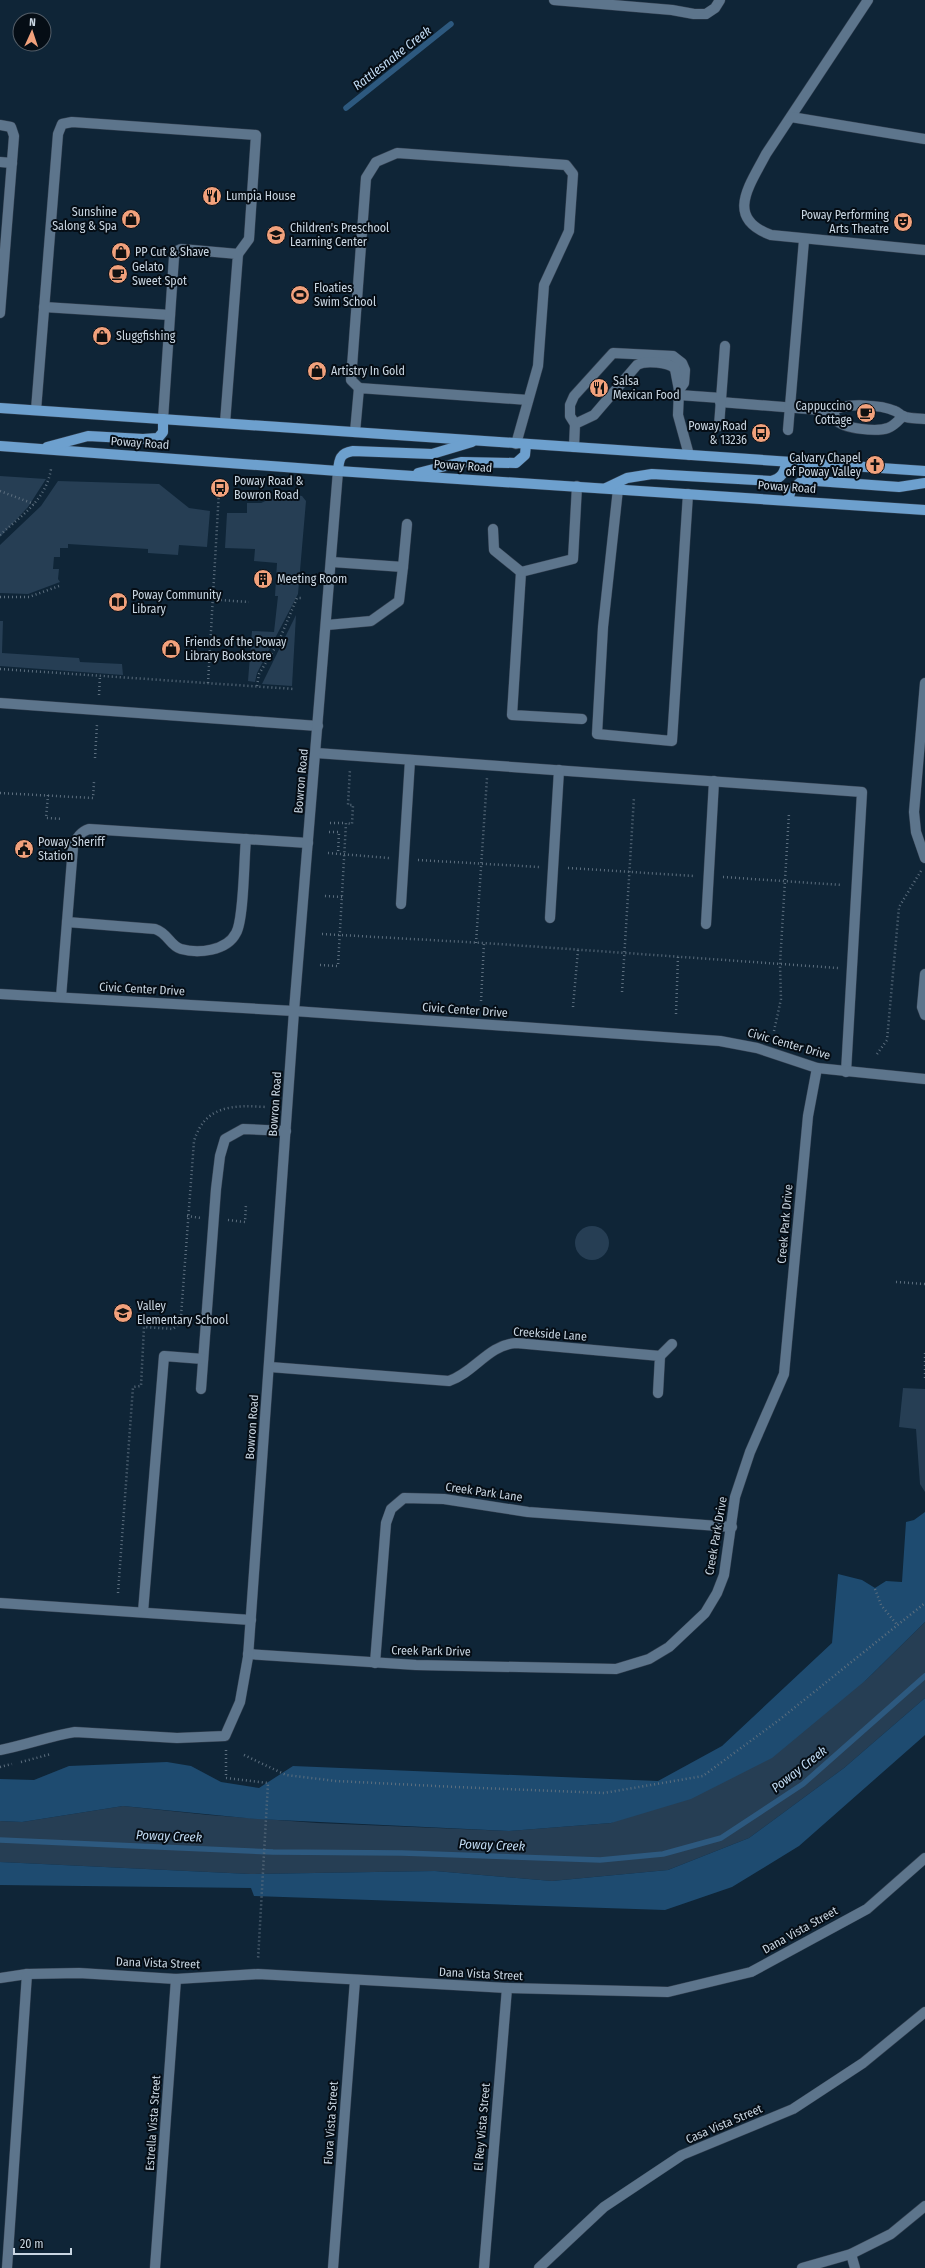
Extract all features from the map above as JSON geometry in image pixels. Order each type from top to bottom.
[{"type":"main road","points":[[0,408],[925,471]]},
{"type":"main road","points":[[41,449],[88,436],[143,439],[158,438],[163,432],[163,419]]},
{"type":"main road","points":[[338,471],[339,458],[345,452],[432,454],[474,440]]},
{"type":"main road","points":[[410,476],[461,462],[516,463],[521,461],[525,454],[521,444]]},
{"type":"main road","name":"Poway Road","points":[[0,446],[410,476],[925,510]]},
{"type":"main road","points":[[606,488],[628,478],[652,474],[771,481],[782,476],[785,470],[786,462]]},
{"type":"main road","points":[[788,500],[791,490],[803,480],[899,486],[925,483]]},
{"type":"street","points":[[554,0],[672,10],[694,14],[706,14],[714,8],[720,0]]},
{"type":"street","points":[[868,0],[766,154],[742,205],[747,218],[759,231],[771,235],[804,240],[925,250]]},
{"type":"street","points":[[791,117],[925,138]]},
{"type":"street","points":[[36,410],[59,127],[66,122],[256,135],[249,239],[238,254],[225,423]]},
{"type":"street","points":[[0,125],[10,127],[14,132],[0,313]]},
{"type":"street","points":[[521,444],[528,400],[538,366],[544,286],[569,231],[574,174],[566,165],[397,152],[376,162],[366,178],[351,380],[359,388],[528,400]]},
{"type":"street","points":[[0,162],[12,163]]},
{"type":"street","points":[[788,430],[804,240]]},
{"type":"street","points":[[163,419],[174,257],[177,251],[181,249],[238,254]]},
{"type":"street","points":[[44,307],[170,316]]},
{"type":"street","points":[[719,426],[725,346]]},
{"type":"street","points":[[574,447],[575,424],[570,416],[572,400],[607,357],[615,352],[673,356],[682,363],[685,370],[684,383],[679,392]]},
{"type":"street","points":[[575,424],[594,415],[640,364],[668,364],[673,367],[679,392],[678,414],[689,455]]},
{"type":"street","points":[[355,432],[359,388]]},
{"type":"street","points":[[679,392],[721,400],[790,408],[833,411],[840,406],[849,405],[882,408],[895,411],[903,416],[925,418]]},
{"type":"street","points":[[833,411],[834,417],[842,425],[868,429],[882,430],[890,428],[903,416]]},
{"type":"street","name":"Bowron Road","points":[[225,1736],[240,1702],[248,1654],[270,1367],[294,1011],[327,625],[338,471]]},
{"type":"street","points":[[521,572],[573,559],[577,486]]},
{"type":"street","points":[[618,489],[603,627],[597,734],[672,741],[688,494]]},
{"type":"street","points":[[327,625],[371,621],[399,601],[407,524]]},
{"type":"street","points":[[493,529],[494,550],[521,572]]},
{"type":"street","points":[[332,562],[403,567]]},
{"type":"street","points":[[521,572],[512,715],[582,719]]},
{"type":"street","points":[[925,683],[914,812],[916,832],[925,858]]},
{"type":"street","points":[[0,703],[318,726]]},
{"type":"street","points":[[316,753],[862,792],[846,1072]]},
{"type":"street","points":[[401,904],[410,760]]},
{"type":"street","points":[[550,918],[559,770]]},
{"type":"street","points":[[706,924],[714,781]]},
{"type":"street","points":[[61,997],[73,847],[80,834],[85,830],[89,829],[308,843]]},
{"type":"street","points":[[67,922],[155,929],[165,933],[172,943],[181,949],[205,950],[220,948],[231,940],[238,927],[246,839]]},
{"type":"street","points":[[925,974],[922,1007],[925,1015]]},
{"type":"street","name":"Civic Center Drive","points":[[0,994],[294,1011],[720,1041],[757,1048],[817,1068],[925,1079]]},
{"type":"street","name":"Creek Park Drive","points":[[248,1654],[375,1663],[616,1669],[649,1659],[669,1647],[705,1613],[717,1593],[724,1575],[732,1527],[735,1497],[750,1452],[784,1374],[808,1116],[817,1068]]},
{"type":"street","points":[[201,1389],[216,1189],[220,1156],[226,1139],[243,1129],[286,1131]]},
{"type":"street","name":"Creekside Lane","points":[[270,1367],[449,1381],[460,1377],[494,1348],[506,1344],[660,1356]]},
{"type":"street","points":[[658,1393],[660,1356],[672,1344]]},
{"type":"street","points":[[143,1612],[144,1585],[164,1356],[204,1359]]},
{"type":"street","name":"Creek Park Lane","points":[[375,1663],[386,1523],[391,1509],[404,1498],[444,1499],[528,1512],[732,1527]]},
{"type":"street","points":[[0,1603],[251,1620]]},
{"type":"street","points":[[0,1750],[28,1745],[59,1734],[75,1732],[178,1738],[225,1736]]},
{"type":"street","name":"Dana Vista Street","points":[[0,1978],[27,1974],[79,1973],[176,1979],[258,1974],[507,1988],[668,1992],[751,1972],[867,1909],[925,1858]]},
{"type":"street","points":[[7,2268],[27,1974]]},
{"type":"street","name":"Estrella Vista Street","points":[[155,2268],[176,1979]]},
{"type":"street","name":"Flora Vista Street","points":[[333,2268],[355,1980]]},
{"type":"street","name":"El Rey Vista Street","points":[[484,2268],[507,1988]]},
{"type":"street","name":"Casa Vista Street","points":[[539,2268],[604,2207],[682,2155],[793,2109],[863,2063],[925,2012]]},
{"type":"street","points":[[802,2268],[851,2254],[890,2234],[925,2206]]},
{"type":"street","points":[[851,2254],[855,2268]]},
{"type":"path","points":[[0,535],[34,504],[48,484],[51,469]]},
{"type":"path","points":[[0,491],[34,504]]},
{"type":"path","points":[[208,683],[220,491]]},
{"type":"path","points":[[0,597],[29,597],[58,586]]},
{"type":"path","points":[[177,597],[248,602]]},
{"type":"path","points":[[257,686],[260,674],[278,643],[297,598],[301,598]]},
{"type":"path","points":[[0,669],[294,689]]},
{"type":"path","points":[[99,698],[100,676]]},
{"type":"path","points":[[95,758],[97,723]]},
{"type":"path","points":[[330,822],[352,824],[352,805],[348,805],[350,769]]},
{"type":"path","points":[[476,943],[487,776]]},
{"type":"path","points":[[0,793],[93,798],[94,782]]},
{"type":"path","points":[[48,795],[46,818],[62,819]]},
{"type":"path","points":[[622,992],[634,797]]},
{"type":"path","points":[[774,1031],[781,999],[780,964],[790,813]]},
{"type":"path","points":[[320,965],[338,966],[346,823]]},
{"type":"path","points":[[330,832],[339,832],[338,854]]},
{"type":"path","points":[[328,853],[394,858]]},
{"type":"path","points":[[420,860],[542,867]]},
{"type":"path","points":[[877,1054],[888,1040],[899,907],[925,865]]},
{"type":"path","points":[[564,868],[696,876]]},
{"type":"path","points":[[727,878],[845,886]]},
{"type":"path","points":[[325,896],[342,897]]},
{"type":"path","points":[[322,934],[484,943],[844,968]]},
{"type":"path","points":[[481,1001],[484,943]]},
{"type":"path","points":[[573,1007],[578,950]]},
{"type":"path","points":[[676,1014],[678,957]]},
{"type":"path","points":[[118,1593],[133,1387],[142,1386],[144,1327],[173,1329],[179,1324],[181,1316],[194,1141],[198,1126],[215,1112],[241,1105],[266,1106]]},
{"type":"path","points":[[896,1282],[925,1284]]},
{"type":"path","points":[[925,1353],[925,1378]]},
{"type":"path","points":[[875,1588],[881,1605],[898,1626]]},
{"type":"path","points":[[244,1755],[286,1775],[336,1781],[456,1788],[604,1793],[703,1776],[780,1720],[925,1603]]},
{"type":"path","points":[[225,1736],[226,1778],[268,1783],[258,1974]]},
{"type":"path","points":[[0,1767],[53,1754]]},
{"type":"shaded area","points":[[0,476],[46,479],[28,507],[0,537]]},
{"type":"shaded area","points":[[58,481],[159,484],[189,508],[210,511],[207,547],[179,545],[178,555],[148,553],[148,549],[68,544],[68,548],[60,548],[60,557],[54,557],[53,569],[59,569],[58,579],[60,582],[28,594],[0,593],[0,545],[41,506]]},
{"type":"shaded area","points":[[283,493],[302,496],[306,501],[298,594],[257,673],[255,682],[248,681],[252,631],[274,632],[278,596],[275,596],[277,563],[254,561],[255,549],[225,548],[227,513],[247,513],[247,503],[261,503]]},
{"type":"shaded area","points":[[296,615],[292,686],[262,684]]},
{"type":"shaded area","points":[[0,621],[3,621],[2,653],[79,658],[80,662],[122,664],[123,675],[0,666]]},
{"type":"shaded area","points":[[592,1226],[604,1231],[609,1243],[604,1255],[592,1260],[580,1255],[575,1243],[580,1231]]},
{"type":"shaded area","points":[[903,1388],[925,1389],[925,1492],[920,1484],[916,1429],[899,1427]]},
{"type":"shaded area","points":[[925,1512],[925,1622],[866,1680],[772,1758],[691,1799],[611,1823],[509,1831],[257,1819],[123,1806],[22,1822],[0,1821],[0,1779],[34,1780],[69,1766],[167,1762],[191,1766],[221,1782],[259,1788],[293,1766],[658,1781],[722,1746],[832,1643],[838,1574],[862,1580],[875,1588],[886,1581],[902,1582],[906,1522],[914,1520]]},
{"type":"shaded area","points":[[925,1622],[925,1698],[844,1768],[749,1838],[668,1870],[552,1881],[435,1871],[250,1874],[0,1862],[0,1821],[22,1822],[123,1806],[209,1815],[317,1823],[509,1831],[611,1823],[866,1680]]},
{"type":"shaded area","points":[[925,1698],[925,1735],[799,1846],[732,1887],[665,1910],[254,1896],[251,1888],[0,1885],[0,1862],[250,1874],[435,1871],[552,1881],[668,1870],[749,1838],[844,1768]]},
{"type":"waterway","name":"Rattlesnake Creek","points":[[346,108],[451,24]]},
{"type":"waterway","name":"Poway Creek","points":[[0,1840],[273,1852],[402,1853],[600,1860],[663,1854],[721,1838],[803,1784],[925,1676]]},
{"type":"place","name":"Lumpia House","points":[[212,196]]},
{"type":"place","name":"Sunshine Salong & Spa","points":[[131,219]]},
{"type":"place","name":"Poway Performing Arts Theatre","points":[[903,222]]},
{"type":"place","name":"Children's Preschool Learning Center","points":[[276,235]]},
{"type":"place","name":"PP Cut & Shave","points":[[121,252]]},
{"type":"place","name":"Gelato Sweet Spot","points":[[118,274]]},
{"type":"place","name":"Floaties Swim School","points":[[300,295]]},
{"type":"place","name":"Sluggfishing","points":[[102,336]]},
{"type":"place","name":"Artistry In Gold","points":[[317,371]]},
{"type":"place","name":"Salsa Mexican Food","points":[[599,388]]},
{"type":"place","name":"Cappuccino Cottage","points":[[866,413]]},
{"type":"place","name":"Poway Road & 13236","points":[[761,433]]},
{"type":"place","name":"Calvary Chapel of Poway Valley","points":[[875,465]]},
{"type":"place","name":"Poway Road & Bowron Road","points":[[220,488]]},
{"type":"place","name":"Meeting Room","points":[[263,579]]},
{"type":"place","name":"Poway Community Library","points":[[118,602]]},
{"type":"place","name":"Friends of the Poway Library Bookstore","points":[[171,649]]},
{"type":"place","name":"Poway Sheriff Station","points":[[24,849]]},
{"type":"place","name":"Valley Elementary School","points":[[123,1313]]}]
